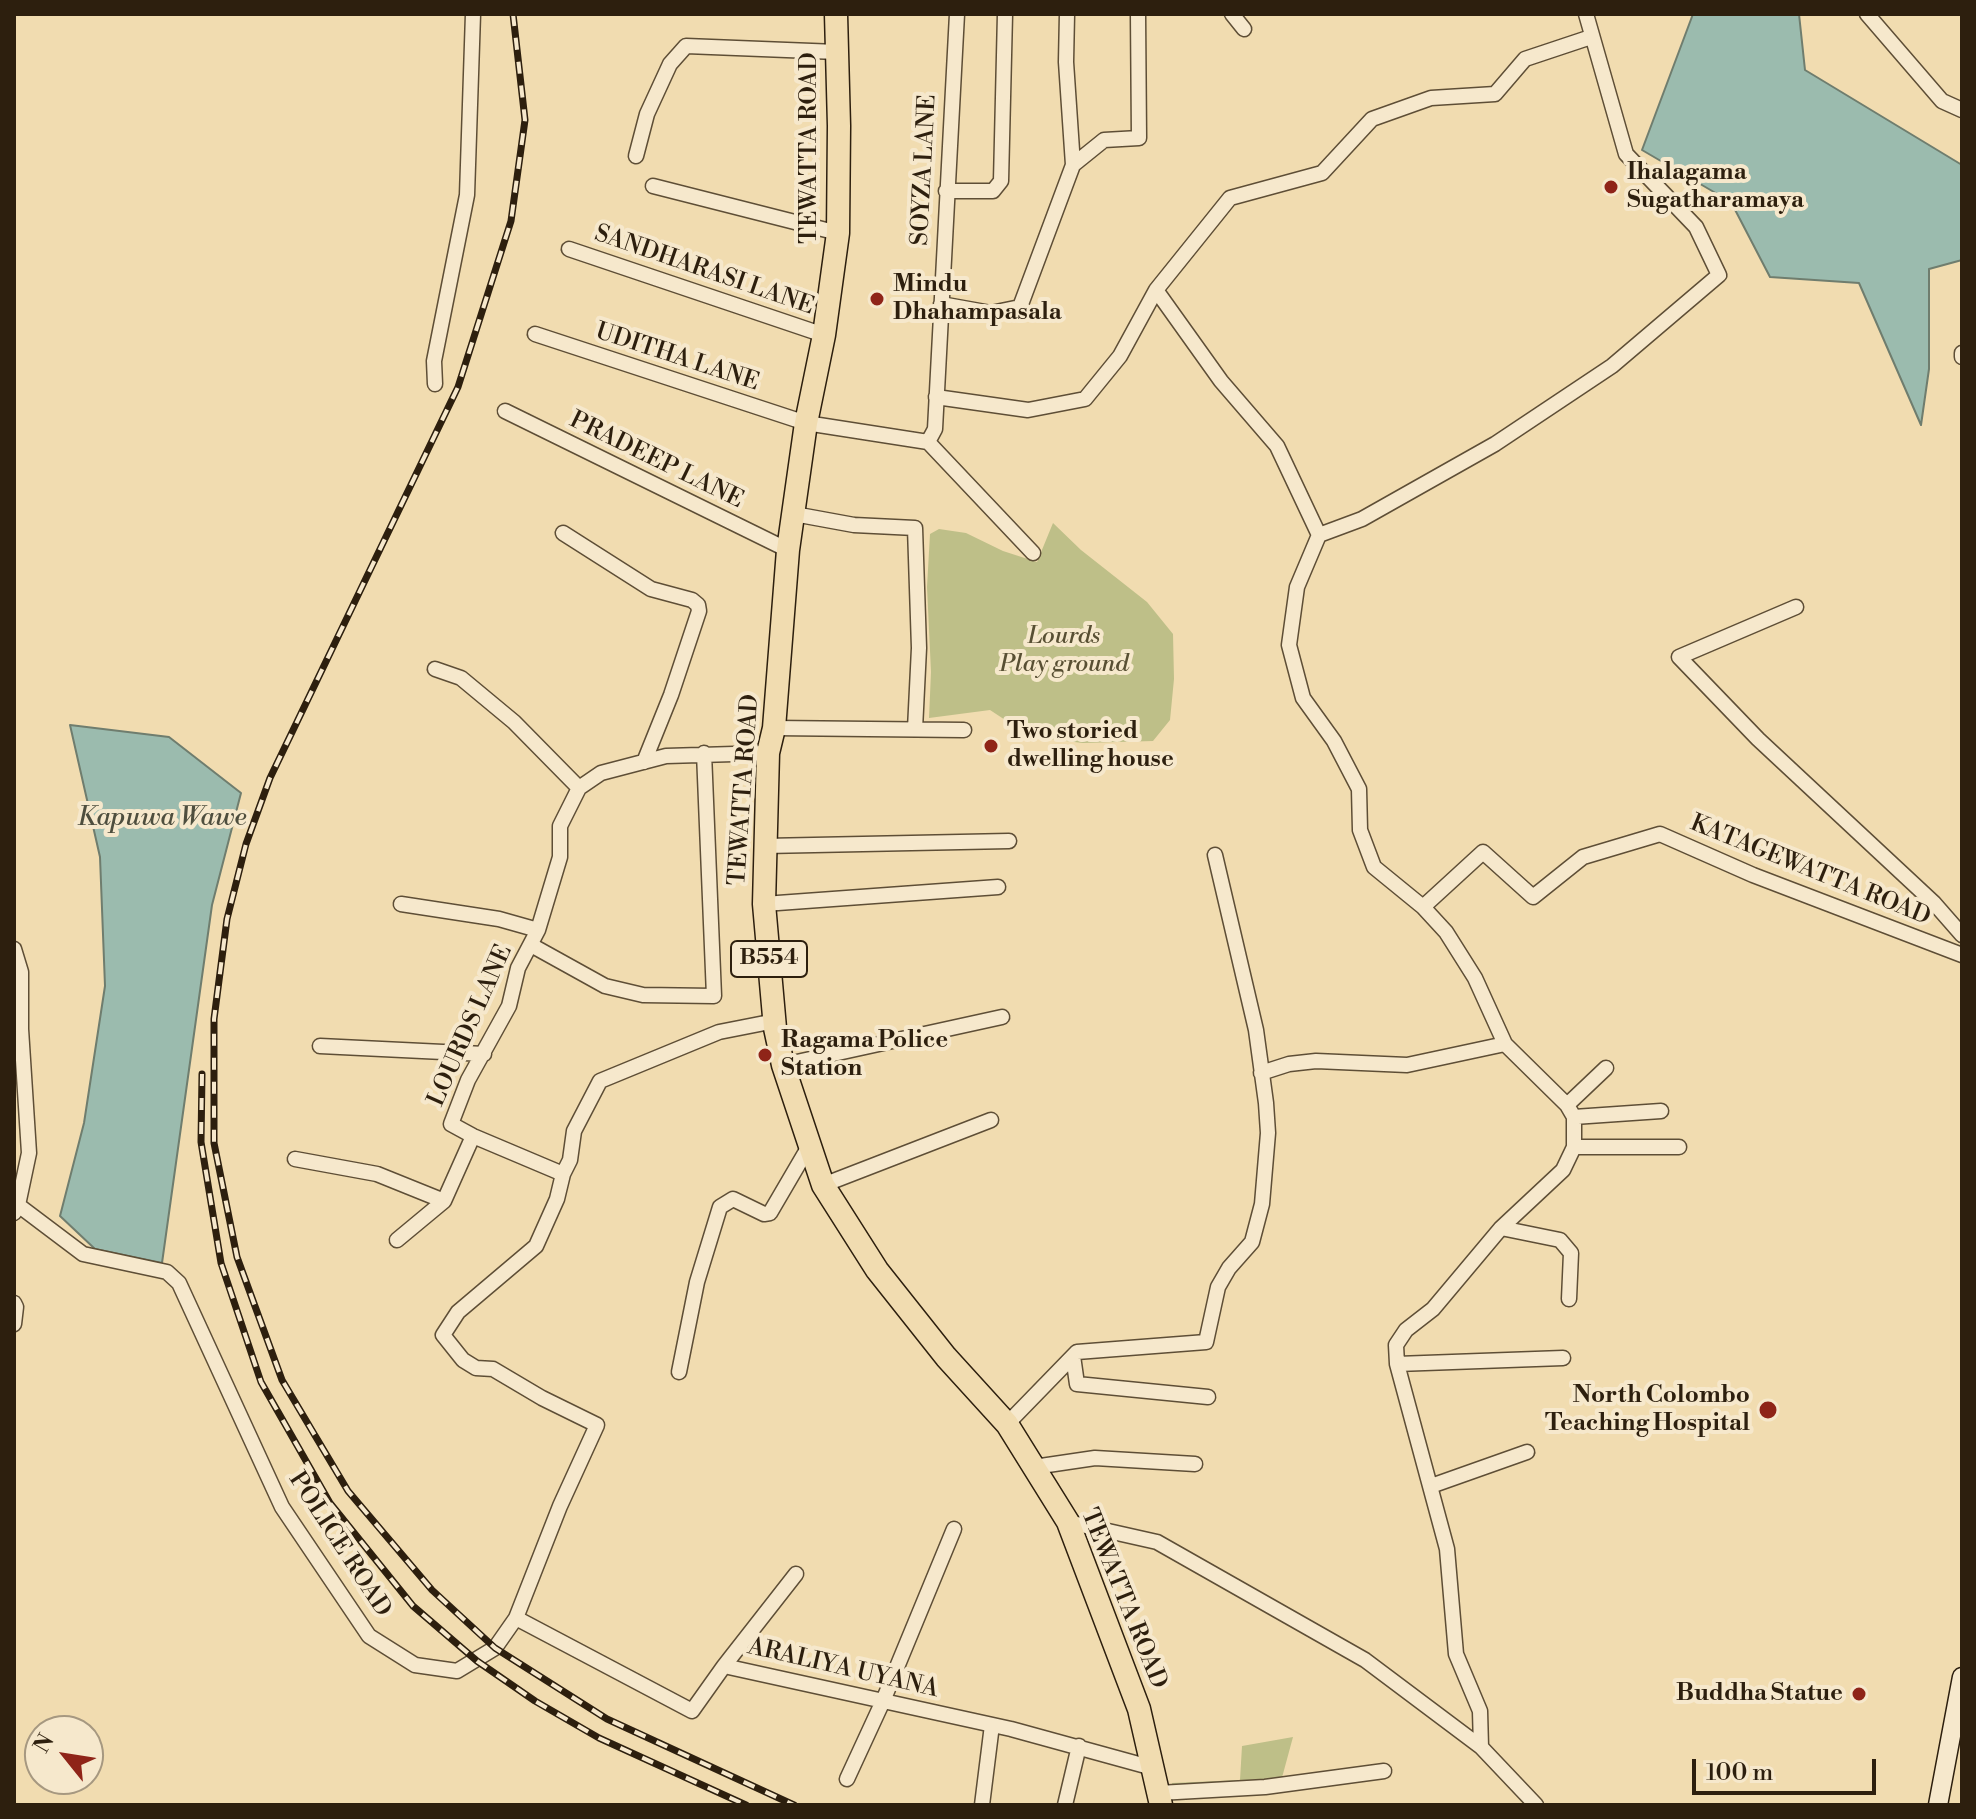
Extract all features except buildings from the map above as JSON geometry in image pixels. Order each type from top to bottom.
[{"type":"main road","name":"TEWATTA ROAD","points":[[836,14],[840,189],[838,233],[788,550],[774,728],[768,753],[764,904],[775,1021],[783,1065],[808,1148],[823,1185],[877,1270],[946,1357],[1007,1424],[1068,1522],[1139,1709],[1160,1799]]},
{"type":"street","points":[[435,384],[434,361],[467,195],[473,14]]},
{"type":"street","name":"SOYZA LANE","points":[[928,442],[935,429],[957,14]]},
{"type":"street","points":[[946,191],[993,191],[1001,181],[1005,14]]},
{"type":"street","points":[[941,304],[991,313],[1020,307],[1073,165],[1066,62],[1067,14]]},
{"type":"street","points":[[1073,165],[1104,140],[1139,138],[1138,14]]},
{"type":"street","points":[[1232,14],[1244,29]]},
{"type":"street","points":[[1481,1747],[1480,1711],[1456,1654],[1447,1549],[1397,1364],[1396,1345],[1406,1330],[1433,1309],[1501,1228],[1563,1170],[1574,1147],[1570,1111],[1505,1044],[1475,978],[1446,932],[1423,907],[1374,867],[1360,830],[1359,789],[1334,741],[1303,698],[1289,645],[1297,587],[1319,535],[1362,519],[1495,444],[1612,366],[1719,275],[1696,227],[1626,154],[1586,14]]},
{"type":"street","points":[[1867,14],[1942,101],[1962,110]]},
{"type":"street","points":[[936,397],[1028,410],[1085,399],[1120,356],[1156,290],[1230,198],[1322,173],[1372,119],[1431,98],[1495,94],[1525,59],[1591,37]]},
{"type":"street","points":[[636,156],[647,114],[670,64],[686,46],[837,52]]},
{"type":"street","points":[[653,186],[838,233]]},
{"type":"street","name":"SANDHARASI LANE","points":[[569,249],[824,335]]},
{"type":"street","points":[[1156,290],[1221,381],[1277,446],[1319,535]]},
{"type":"street","name":"UDITHA LANE","points":[[535,334],[806,423]]},
{"type":"street","name":"PRADEEP LANE","points":[[505,411],[788,550]]},
{"type":"street","points":[[806,423],[928,442],[1033,553]]},
{"type":"street","points":[[794,514],[854,525],[915,528],[919,648],[915,729]]},
{"type":"street","points":[[563,533],[651,589],[692,600],[698,605],[699,611],[671,695],[644,762]]},
{"type":"street","points":[[1796,607],[1679,657],[1758,739],[1934,903],[1962,935]]},
{"type":"street","points":[[435,669],[461,678],[493,704],[579,788],[601,773],[666,756],[768,753]]},
{"type":"street","points":[[774,728],[964,730]]},
{"type":"street","points":[[531,945],[605,986],[643,995],[714,996],[704,753]]},
{"type":"street","name":"LOURDS LANE","points":[[563,1174],[451,1124],[468,1080],[509,1006],[518,968],[538,930],[560,857],[560,826],[579,788]]},
{"type":"street","name":"KATAGEWATTA ROAD","points":[[1423,907],[1483,852],[1533,897],[1583,857],[1660,834],[1753,875],[1962,955]]},
{"type":"street","points":[[765,846],[1009,841]]},
{"type":"street","points":[[1007,1424],[1077,1352],[1206,1342],[1218,1287],[1229,1268],[1252,1242],[1262,1204],[1268,1133],[1256,1030],[1215,855]]},
{"type":"street","points":[[764,904],[998,887]]},
{"type":"street","points":[[401,904],[499,919],[538,930]]},
{"type":"street","points":[[14,949],[21,972],[21,1029],[29,1153],[16,1209]]},
{"type":"street","points":[[783,1065],[1002,1017]]},
{"type":"street","points":[[563,1174],[570,1160],[574,1131],[600,1081],[719,1032],[775,1021]]},
{"type":"street","points":[[1261,1073],[1289,1064],[1316,1061],[1407,1065],[1505,1044]]},
{"type":"street","points":[[320,1046],[484,1054]]},
{"type":"street","points":[[1570,1111],[1606,1068]]},
{"type":"street","points":[[1570,1111],[1661,1111]]},
{"type":"street","points":[[823,1185],[991,1120]]},
{"type":"street","points":[[397,1240],[444,1201],[473,1136]]},
{"type":"street","points":[[1574,1147],[1679,1147]]},
{"type":"street","points":[[679,1372],[697,1282],[720,1207],[733,1199],[764,1214],[770,1213],[808,1148]]},
{"type":"street","points":[[295,1159],[377,1174],[444,1201]]},
{"type":"street","name":"POLICE ROAD","points":[[16,1209],[83,1254],[167,1272],[179,1283],[282,1507],[369,1636],[415,1665],[457,1671],[495,1648],[516,1618],[560,1506],[597,1425],[493,1369],[476,1368],[463,1360],[443,1335],[458,1312],[536,1246],[557,1199],[563,1174]]},
{"type":"street","points":[[1501,1228],[1560,1240],[1571,1253],[1569,1299]]},
{"type":"street","points":[[14,1303],[14,1324]]},
{"type":"street","points":[[1073,1356],[1077,1384],[1208,1397]]},
{"type":"street","points":[[1397,1364],[1563,1358]]},
{"type":"street","points":[[1431,1486],[1527,1452]]},
{"type":"street","points":[[1034,1467],[1095,1458],[1195,1464]]},
{"type":"street","points":[[1068,1522],[1157,1542],[1365,1660],[1481,1747],[1536,1805]]},
{"type":"street","points":[[847,1779],[883,1701],[954,1529]]},
{"type":"street","points":[[724,1666],[796,1574]]},
{"type":"street","name":"ARALIYA UYANA","points":[[516,1618],[692,1711],[724,1666],[992,1725],[1153,1768]]},
{"type":"street","points":[[1938,1805],[1962,1677]]},
{"type":"street","points":[[982,1805],[992,1725]]},
{"type":"street","points":[[1065,1805],[1079,1746]]},
{"type":"street","points":[[1160,1799],[1384,1771]]},
{"type":"green space","name":"Lourds Play ground","points":[[1053,523],[1081,550],[1147,602],[1173,634],[1174,679],[1170,720],[1153,741],[1083,743],[1031,737],[990,710],[929,718],[931,672],[927,587],[930,534],[939,529],[966,533],[1003,551],[1037,562]]},
{"type":"green space","points":[[1293,1737],[1280,1785],[1173,1790],[1172,1783],[1240,1780],[1242,1746]]},
{"type":"water","points":[[1693,14],[1799,14],[1805,70],[1962,165],[1962,260],[1929,269],[1929,369],[1921,425],[1859,283],[1770,277],[1731,202],[1642,150]]},
{"type":"water","name":"Kapuwa Wawe","points":[[70,725],[169,737],[241,793],[212,905],[162,1263],[95,1249],[60,1216],[84,1123],[105,986],[100,857]]},
{"type":"railway","points":[[513,14],[525,120],[511,221],[458,387],[270,778],[246,844],[227,919],[214,1019],[214,1143],[237,1257],[282,1380],[348,1491],[432,1590],[495,1648],[607,1719],[794,1805]]},
{"type":"railway","points":[[202,1074],[201,1142],[221,1263],[261,1382],[330,1503],[413,1606],[477,1661],[535,1701],[599,1738],[746,1805]]},
{"type":"place","name":"Ihalagama Sugatharamaya","points":[[1611,187]]},
{"type":"place","name":"Mindu Dhahampasala","points":[[877,299]]},
{"type":"place","name":"Two storied dwelling house","points":[[991,746]]},
{"type":"place","name":"Ragama Police Station","points":[[765,1055]]},
{"type":"place","name":"North Colombo Teaching Hospital","points":[[1768,1410]]},
{"type":"place","name":"Buddha Statue","points":[[1859,1694]]}]
